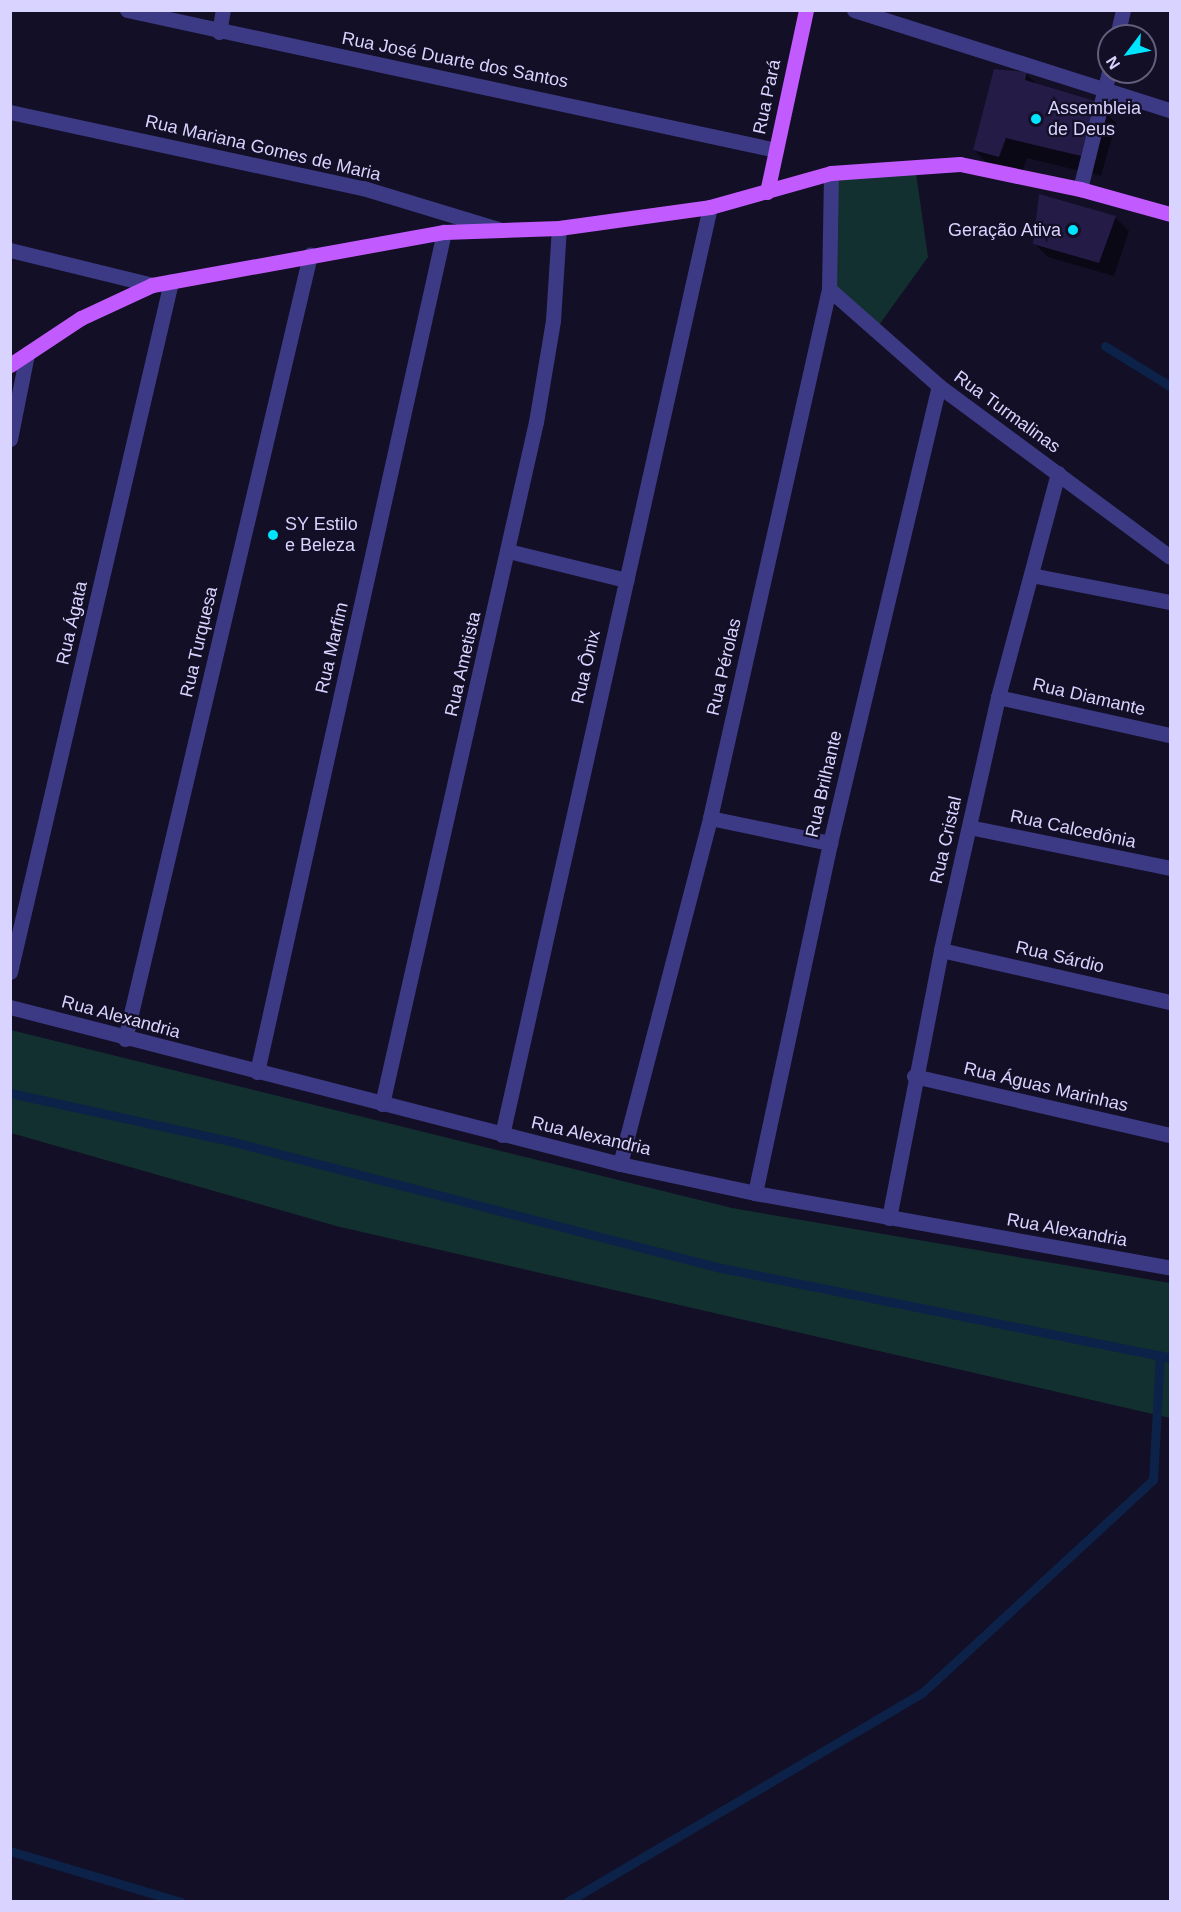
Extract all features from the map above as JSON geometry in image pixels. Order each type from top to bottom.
[{"type":"main road","name":"Rua Pará","points":[[767,192],[806,10]]},
{"type":"main road","points":[[10,365],[81,318],[152,285],[444,232],[559,228],[710,207],[831,173],[960,164],[1080,189],[1170,214]]},
{"type":"street","name":"Rua José Duarte dos Santos","points":[[127,10],[219,32],[584,106],[776,150]]},
{"type":"street","points":[[219,32],[223,10]]},
{"type":"street","points":[[854,10],[1170,110]]},
{"type":"street","points":[[1080,189],[1106,84]]},
{"type":"street","name":"Rua Mariana Gomes de Maria","points":[[10,112],[363,188],[504,230]]},
{"type":"street","name":"Rua Pérolas","points":[[620,1164],[710,818],[829,289],[831,173]]},
{"type":"street","name":"Rua Ônix","points":[[502,1135],[710,207]]},
{"type":"street","name":"Rua Ametista","points":[[382,1104],[508,551],[552,321],[559,228]]},
{"type":"street","name":"Rua Marfim","points":[[257,1072],[444,232]]},
{"type":"street","points":[[10,250],[152,285]]},
{"type":"street","name":"Rua Turquesa","points":[[125,1039],[310,255]]},
{"type":"street","name":"Rua Ágata","points":[[10,972],[171,282]]},
{"type":"street","name":"Rua Turmalinas","points":[[829,289],[939,386],[1170,557]]},
{"type":"street","points":[[10,440],[27,354]]},
{"type":"street","name":"Rua Brilhante","points":[[755,1193],[830,843],[939,386]]},
{"type":"street","name":"Rua Cristal","points":[[889,1218],[914,1076],[998,697],[1058,473]]},
{"type":"street","points":[[508,551],[626,580]]},
{"type":"street","points":[[1031,575],[1170,602]]},
{"type":"street","name":"Rua Diamante","points":[[998,697],[1170,735]]},
{"type":"street","points":[[710,818],[830,843]]},
{"type":"street","name":"Rua Calcedônia","points":[[969,827],[1170,868]]},
{"type":"street","name":"Rua Sárdio","points":[[941,950],[1170,1002]]},
{"type":"street","name":"Rua Alexandria","points":[[10,1007],[125,1039],[620,1164],[755,1193],[1170,1268]]},
{"type":"street","name":"Rua Águas Marinhas","points":[[914,1076],[1170,1135]]},
{"type":"green space","points":[[915,166],[928,257],[874,332],[829,289],[831,173]]},
{"type":"green space","points":[[11,1030],[732,1208],[1170,1283],[1170,1418],[336,1226],[11,1133]]},
{"type":"building","name":"Assembleia de Deus","points":[[994,69],[1027,72],[1025,80],[1095,101],[1081,156],[1006,138],[999,157],[973,150]]},
{"type":"building","name":"Geração Ativa","points":[[1039,194],[1116,216],[1099,263],[1033,244]]},
{"type":"waterway","points":[[1105,346],[1170,386]]},
{"type":"waterway","points":[[10,1093],[234,1142],[721,1268],[1170,1358]]},
{"type":"waterway","points":[[567,1902],[922,1693],[1153,1480],[1160,1355]]},
{"type":"waterway","points":[[10,1851],[181,1902]]},
{"type":"place","name":"Assembleia de Deus","points":[[1036,119]]},
{"type":"place","name":"Geração Ativa","points":[[1073,230]]},
{"type":"place","name":"SY Estilo e Beleza","points":[[273,535]]}]
